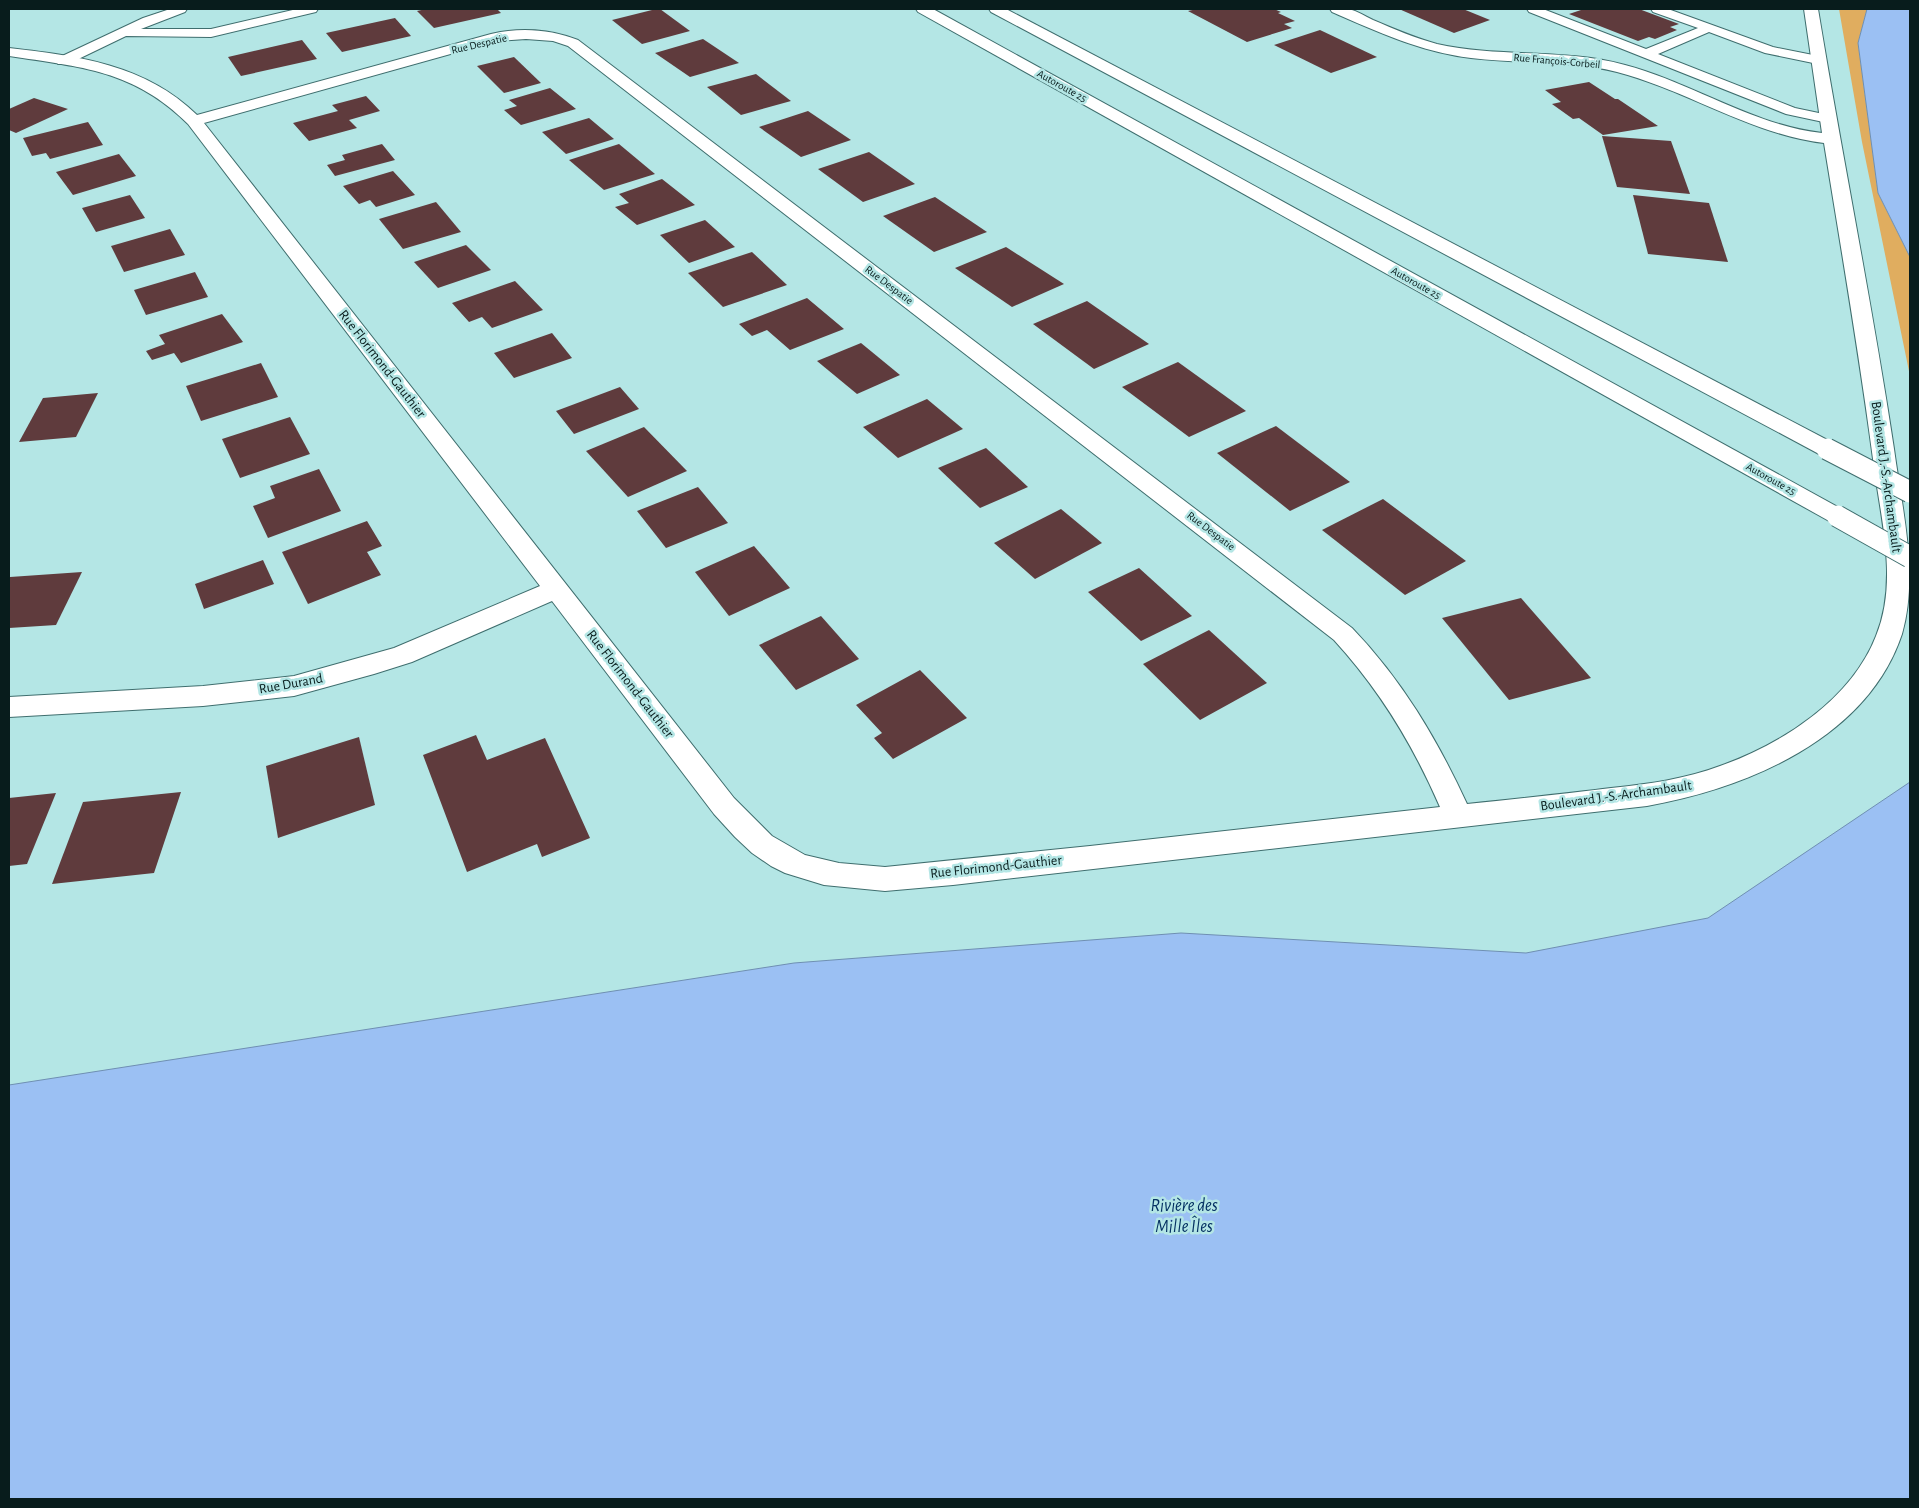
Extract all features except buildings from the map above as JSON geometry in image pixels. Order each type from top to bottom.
[{"type":"main road","name":"Autoroute 25","points":[[923,9],[1910,557]]},
{"type":"main road","points":[[996,9],[1910,492]]},
{"type":"main road","name":"Rue François-Corbeil","points":[[1337,9],[1415,42],[1448,51],[1482,56],[1578,61],[1620,68],[1657,80],[1774,128],[1797,134],[1830,129]]},
{"type":"main road","name":"Boulevard J.-S.-Archambault","points":[[1458,817],[1656,793],[1721,778],[1751,766],[1802,738],[1845,702],[1863,682],[1879,659],[1890,635],[1898,606],[1900,582],[1881,438],[1811,9]]},
{"type":"main road","points":[[1051,21],[1109,68]]},
{"type":"main road","name":"Rue Despatie","points":[[194,121],[496,37],[535,33],[556,36],[573,43],[1343,634],[1362,653],[1397,697],[1444,785],[1458,817]]},
{"type":"main road","name":"Rue Florimond-Gauthier","points":[[9,52],[108,70],[141,82],[164,95],[194,121],[724,806],[768,849],[798,865],[823,874],[885,879],[1458,817]]},
{"type":"main road","name":"Rue Durand","points":[[9,706],[203,696],[294,686],[374,665],[402,655],[557,589]]},
{"type":"lane","points":[[63,61],[147,20],[181,9]]},
{"type":"lane","points":[[125,32],[211,33],[312,9]]},
{"type":"lane","points":[[1533,9],[1791,111],[1830,129]]},
{"type":"lane","points":[[1657,9],[1770,50],[1818,60]]},
{"type":"lane","points":[[1646,54],[1709,28]]},
{"type":"shaded area","points":[[1839,9],[1867,9],[1858,43],[1878,193],[1910,257],[1910,376],[1862,142]]},
{"type":"water","points":[[1867,9],[1910,9],[1910,257],[1878,193],[1858,43]]},
{"type":"water","name":"Rivière des Mille Îles","points":[[1910,782],[1910,1499],[9,1499],[9,1085],[794,963],[1181,933],[1526,953],[1708,918]]}]
